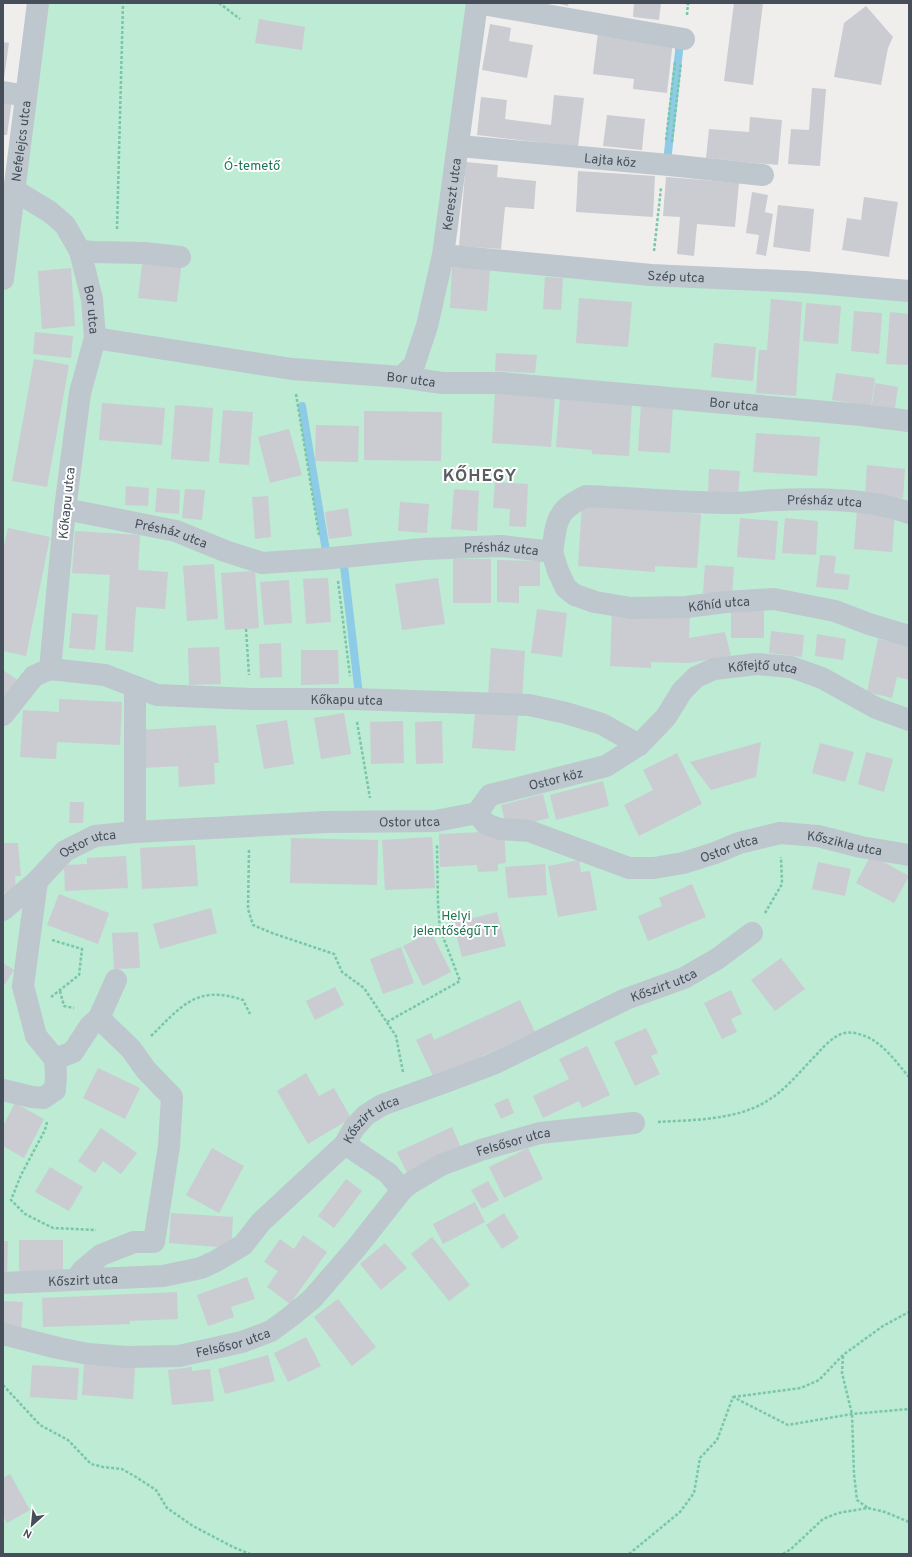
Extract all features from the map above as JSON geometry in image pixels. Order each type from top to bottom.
[{"type":"street","points":[[477,3],[681,39]]},
{"type":"street","name":"Kereszt utca","points":[[401,377],[414,365],[427,326],[443,255],[459,146],[477,3]]},
{"type":"street","name":"Nefelejcs utca","points":[[3,278],[6,228],[14,190],[11,146],[26,96],[32,4]]},
{"type":"street","points":[[3,92],[26,96]]},
{"type":"street","name":"Lajta köz","points":[[459,146],[663,164],[763,175]]},
{"type":"street","name":"Bor utca","points":[[14,190],[50,212],[60,221],[80,250],[92,299],[95,338],[292,369],[401,377],[442,383],[500,382],[861,415],[909,421]]},
{"type":"street","points":[[80,250],[180,257]]},
{"type":"street","name":"Szép utca","points":[[443,255],[651,275],[805,282],[909,291]]},
{"type":"street","name":"Kőkapu utca","points":[[95,338],[80,393],[65,509],[50,669],[105,675],[157,696],[251,699],[353,699],[529,705],[566,713],[602,724],[639,745]]},
{"type":"street","name":"Présház utca","points":[[65,509],[176,531],[225,551],[262,563],[423,549],[502,546],[552,552],[560,515],[573,504],[586,496],[735,503],[776,500],[855,502],[894,507],[909,513]]},
{"type":"street","name":"Kőhíd utca","points":[[552,552],[558,571],[566,588],[575,595],[595,602],[631,608],[686,607],[726,602],[774,599],[835,611],[869,624],[909,636]]},
{"type":"street","name":"Kőfejtő utca","points":[[639,745],[666,717],[682,691],[696,677],[714,669],[757,664],[791,667],[822,678],[876,708],[909,720]]},
{"type":"street","points":[[3,715],[34,676],[50,669]]},
{"type":"street","points":[[135,687],[135,832]]},
{"type":"street","name":"Ostor köz","points":[[477,813],[490,795],[606,766],[639,745]]},
{"type":"street","name":"Ostor utca","points":[[3,910],[37,881],[64,851],[95,836],[135,832],[326,822],[436,821],[477,813],[486,824],[500,829],[529,831],[629,868],[654,868],[683,863],[715,853],[739,843],[780,833]]},
{"type":"street","name":"Kőszikla utca","points":[[780,833],[818,836],[909,856]]},
{"type":"street","points":[[3,1090],[43,1098],[55,1090],[56,1059],[36,1036],[23,986],[37,881]]},
{"type":"street","name":"Kőszirt utca","points":[[3,1284],[163,1276],[201,1268],[216,1261],[243,1245],[260,1222],[345,1144],[354,1128],[366,1115],[382,1104],[493,1064],[626,999],[684,978],[717,959],[752,933]]},
{"type":"street","points":[[56,1059],[73,1052],[90,1026],[99,1018],[116,980]]},
{"type":"street","points":[[76,1280],[83,1270],[101,1255],[134,1242],[154,1242],[169,1146],[172,1097],[146,1070],[131,1049],[99,1018]]},
{"type":"street","name":"Felsősor utca","points":[[3,1334],[88,1354],[126,1357],[179,1356],[242,1342],[271,1331],[312,1299],[357,1247],[402,1190],[409,1184],[441,1165],[481,1150],[540,1133],[634,1123]]},
{"type":"street","points":[[345,1144],[388,1173],[402,1190]]},
{"type":"path","points":[[116,252],[123,3]]},
{"type":"path","points":[[219,3],[240,19]]},
{"type":"path","points":[[663,164],[681,39]]},
{"type":"path","points":[[292,369],[329,558],[374,822]]},
{"type":"path","points":[[246,629],[251,699]]},
{"type":"path","points":[[387,1022],[460,981],[440,929],[436,821]]},
{"type":"path","points":[[250,826],[248,909],[253,925],[334,954],[342,972],[364,988],[396,1036],[403,1073],[410,1095]]},
{"type":"path","points":[[752,933],[782,884],[780,833]]},
{"type":"path","points":[[30,1012],[60,991],[79,975],[82,949],[51,940]]},
{"type":"path","points":[[60,991],[64,1006],[76,1009]]},
{"type":"path","points":[[146,1039],[168,1020],[175,1011],[198,997],[209,995],[235,997],[243,1000],[250,1014]]},
{"type":"path","points":[[634,1123],[693,1120],[745,1112],[767,1101],[788,1084],[828,1042],[842,1034],[859,1034],[873,1040],[890,1054],[909,1077]]},
{"type":"path","points":[[45,1130],[21,1175],[11,1200],[25,1214],[53,1228],[102,1230],[119,1238],[134,1242]]},
{"type":"path","points":[[733,1397],[801,1388],[819,1380],[843,1355],[883,1326],[909,1312]]},
{"type":"path","points":[[843,1355],[842,1373],[852,1414],[854,1474],[857,1500],[868,1508]]},
{"type":"path","points":[[3,1385],[40,1425],[68,1440],[90,1464],[122,1469],[156,1490],[167,1508],[193,1526],[233,1547],[250,1554]]},
{"type":"path","points":[[733,1397],[788,1425],[852,1414],[909,1409]]},
{"type":"path","points":[[629,1554],[680,1512],[694,1493],[700,1458],[716,1440],[733,1397]]},
{"type":"path","points":[[784,1554],[823,1519],[838,1513],[868,1508],[885,1512],[909,1522]]},
{"type":"green space","name":"Helyi jelentőségű TT","points":[[38,3],[477,3],[443,255],[909,291],[909,1554],[3,1554],[3,279]]},
{"type":"building","points":[[555,3],[569,3],[568,6]]},
{"type":"building","points":[[634,3],[661,3],[659,20],[633,17]]},
{"type":"building","points":[[734,3],[763,3],[753,85],[724,81]]},
{"type":"building","points":[[866,6],[893,37],[888,48],[881,85],[834,77],[844,23]]},
{"type":"building","points":[[259,19],[305,27],[302,50],[255,43]]},
{"type":"building","points":[[490,24],[511,28],[509,41],[533,45],[527,78],[482,70]]},
{"type":"building","points":[[598,32],[673,41],[667,93],[633,89],[634,79],[593,74]]},
{"type":"building","points":[[3,42],[9,43],[4,79],[3,79]]},
{"type":"building","points":[[812,88],[826,89],[820,166],[788,164],[791,129],[809,130]]},
{"type":"building","points":[[554,95],[584,98],[578,147],[477,135],[481,97],[507,100],[505,119],[551,125]]},
{"type":"building","points":[[3,99],[12,100],[7,135],[3,135]]},
{"type":"building","points":[[607,115],[645,119],[642,150],[603,146]]},
{"type":"building","points":[[750,117],[782,120],[778,165],[706,158],[709,129],[749,132]]},
{"type":"building","points":[[466,162],[498,165],[497,177],[536,181],[534,209],[505,207],[501,249],[459,246]]},
{"type":"building","points":[[578,171],[655,176],[653,217],[576,212]]},
{"type":"building","points":[[666,177],[739,183],[735,227],[697,224],[694,256],[677,254],[680,217],[663,216]]},
{"type":"building","points":[[752,192],[768,195],[765,212],[773,214],[766,256],[756,254],[759,235],[746,233]]},
{"type":"building","points":[[864,197],[898,202],[889,257],[842,250],[847,218],[861,220]]},
{"type":"building","points":[[778,205],[814,209],[810,252],[773,247]]},
{"type":"building","points":[[143,257],[182,261],[177,302],[138,298]]},
{"type":"building","points":[[452,267],[490,270],[487,311],[450,308]]},
{"type":"building","points":[[71,268],[75,326],[42,329],[38,271]]},
{"type":"building","points":[[545,277],[563,278],[561,310],[543,309]]},
{"type":"building","points":[[579,298],[632,302],[628,347],[576,343]]},
{"type":"building","points":[[771,299],[802,302],[796,396],[756,393],[759,350],[767,350]]},
{"type":"building","points":[[806,303],[841,306],[838,344],[803,341]]},
{"type":"building","points":[[854,311],[882,313],[879,354],[851,351]]},
{"type":"building","points":[[890,312],[909,314],[909,365],[886,364]]},
{"type":"building","points":[[35,332],[73,336],[71,358],[33,354]]},
{"type":"building","points":[[714,343],[756,347],[753,381],[711,377]]},
{"type":"building","points":[[496,353],[537,355],[535,373],[495,371]]},
{"type":"building","points":[[34,359],[69,365],[47,487],[12,481]]},
{"type":"building","points":[[836,373],[875,378],[871,406],[832,400]]},
{"type":"building","points":[[875,383],[898,387],[894,414],[871,411]]},
{"type":"building","points":[[495,391],[555,395],[551,447],[492,443]]},
{"type":"building","points":[[560,396],[632,401],[629,456],[592,454],[592,450],[556,447]]},
{"type":"building","points":[[102,403],[165,408],[162,445],[99,440]]},
{"type":"building","points":[[641,404],[673,406],[670,453],[638,451]]},
{"type":"building","points":[[175,405],[213,408],[209,462],[171,459]]},
{"type":"building","points":[[223,410],[253,412],[249,465],[219,463]]},
{"type":"building","points":[[364,411],[442,412],[441,461],[364,460]]},
{"type":"building","points":[[316,425],[359,426],[358,462],[315,461]]},
{"type":"building","points":[[289,429],[302,475],[270,483],[258,437]]},
{"type":"building","points":[[756,433],[820,437],[817,476],[753,472]]},
{"type":"building","points":[[867,465],[905,469],[903,498],[865,495]]},
{"type":"building","points":[[709,469],[740,471],[738,494],[708,492]]},
{"type":"building","points":[[495,482],[528,484],[526,527],[509,526],[510,509],[493,508]]},
{"type":"building","points":[[126,486],[149,488],[148,506],[125,505]]},
{"type":"building","points":[[157,488],[180,490],[179,514],[155,512]]},
{"type":"building","points":[[185,489],[205,490],[202,520],[182,518]]},
{"type":"building","points":[[454,489],[479,491],[477,531],[451,529]]},
{"type":"building","points":[[268,496],[271,537],[255,539],[252,497]]},
{"type":"building","points":[[400,502],[429,504],[427,533],[398,531]]},
{"type":"building","points":[[582,504],[701,514],[697,568],[655,566],[655,572],[578,566]]},
{"type":"building","points":[[348,508],[352,536],[329,539],[325,512]]},
{"type":"building","points":[[857,510],[895,512],[892,552],[854,549]]},
{"type":"building","points":[[740,518],[778,521],[775,560],[737,557]]},
{"type":"building","points":[[785,518],[818,521],[816,555],[782,553]]},
{"type":"building","points":[[8,528],[50,537],[26,656],[3,651],[3,551]]},
{"type":"building","points":[[75,531],[140,535],[138,570],[168,572],[165,609],[136,607],[133,652],[105,650],[110,575],[72,573]]},
{"type":"building","points":[[820,555],[836,556],[834,573],[850,575],[848,590],[816,587]]},
{"type":"building","points":[[453,559],[491,559],[491,603],[453,603]]},
{"type":"building","points":[[497,560],[540,561],[540,586],[519,586],[519,603],[497,602]]},
{"type":"building","points":[[214,564],[218,619],[187,621],[183,566]]},
{"type":"building","points":[[705,565],[734,567],[732,595],[703,593]]},
{"type":"building","points":[[255,571],[259,628],[225,630],[221,573]]},
{"type":"building","points":[[328,578],[331,622],[306,624],[303,579]]},
{"type":"building","points":[[438,578],[445,624],[402,630],[395,584]]},
{"type":"building","points":[[289,580],[292,623],[264,625],[260,582]]},
{"type":"building","points":[[537,609],[567,613],[562,657],[531,653]]},
{"type":"building","points":[[731,609],[764,609],[764,638],[731,638]]},
{"type":"building","points":[[612,611],[690,615],[689,638],[725,632],[731,656],[688,663],[651,662],[651,668],[610,666]]},
{"type":"building","points":[[72,613],[98,615],[95,650],[69,648]]},
{"type":"building","points":[[771,631],[804,635],[802,657],[769,653]]},
{"type":"building","points":[[817,634],[846,639],[843,660],[815,656]]},
{"type":"building","points":[[878,639],[909,645],[909,680],[897,677],[892,698],[867,692]]},
{"type":"building","points":[[281,643],[282,677],[260,678],[259,644]]},
{"type":"building","points":[[219,647],[221,684],[189,685],[188,648]]},
{"type":"building","points":[[491,648],[525,651],[522,700],[488,697]]},
{"type":"building","points":[[301,650],[338,650],[339,684],[301,685]]},
{"type":"building","points":[[3,670],[19,681],[3,704]]},
{"type":"building","points":[[59,699],[122,702],[120,745],[57,742],[56,759],[20,757],[23,710],[59,712]]},
{"type":"building","points":[[475,711],[518,715],[515,751],[472,748]]},
{"type":"building","points":[[344,713],[351,754],[321,759],[314,718]]},
{"type":"building","points":[[287,720],[294,764],[264,769],[256,725]]},
{"type":"building","points":[[403,721],[404,763],[371,764],[370,722]]},
{"type":"building","points":[[442,721],[443,763],[416,764],[415,722]]},
{"type":"building","points":[[216,725],[219,763],[214,763],[215,784],[179,787],[178,766],[143,768],[141,730]]},
{"type":"building","points":[[761,742],[756,777],[711,790],[690,762]]},
{"type":"building","points":[[820,743],[854,752],[845,782],[812,773]]},
{"type":"building","points":[[866,752],[893,759],[884,792],[858,784]]},
{"type":"building","points":[[677,753],[702,804],[639,836],[624,805],[653,790],[643,770]]},
{"type":"building","points":[[603,781],[609,806],[556,820],[550,795]]},
{"type":"building","points":[[543,794],[549,818],[507,829],[501,805]]},
{"type":"building","points":[[70,802],[84,802],[83,823],[69,823]]},
{"type":"building","points":[[504,831],[506,863],[498,864],[498,871],[478,872],[477,865],[440,867],[439,834]]},
{"type":"building","points":[[432,837],[435,888],[385,890],[382,840]]},
{"type":"building","points":[[291,838],[378,840],[377,885],[290,883]]},
{"type":"building","points":[[3,843],[18,843],[21,876],[15,876],[16,892],[3,893]]},
{"type":"building","points":[[195,845],[198,886],[142,889],[140,848]]},
{"type":"building","points":[[871,855],[909,876],[894,903],[856,883]]},
{"type":"building","points":[[126,856],[128,888],[65,891],[64,865],[87,864],[87,858]]},
{"type":"building","points":[[579,860],[581,872],[590,871],[597,910],[558,917],[548,866]]},
{"type":"building","points":[[818,862],[851,869],[845,896],[812,889]]},
{"type":"building","points":[[545,864],[547,895],[508,898],[505,867]]},
{"type":"building","points":[[692,884],[706,917],[648,941],[638,916],[662,906],[659,898]]},
{"type":"building","points":[[59,894],[109,913],[98,944],[47,925]]},
{"type":"building","points":[[211,908],[217,933],[160,949],[153,924]]},
{"type":"building","points":[[497,912],[506,946],[462,957],[453,923]]},
{"type":"building","points":[[138,932],[140,968],[114,969],[112,933]]},
{"type":"building","points":[[431,932],[451,972],[423,986],[403,946]]},
{"type":"building","points":[[401,947],[414,983],[383,994],[370,959]]},
{"type":"building","points":[[781,958],[805,989],[775,1011],[751,980]]},
{"type":"building","points":[[3,963],[14,970],[3,987]]},
{"type":"building","points":[[335,987],[344,1005],[315,1020],[306,1001]]},
{"type":"building","points":[[731,990],[742,1014],[731,1019],[737,1032],[722,1039],[704,1003]]},
{"type":"building","points":[[520,1000],[535,1032],[434,1078],[416,1040],[431,1033],[434,1040]]},
{"type":"building","points":[[646,1028],[658,1053],[651,1056],[660,1074],[635,1086],[614,1042]]},
{"type":"building","points":[[587,1046],[610,1095],[582,1108],[579,1101],[543,1118],[533,1096],[569,1079],[559,1059]]},
{"type":"building","points":[[98,1068],[140,1088],[125,1119],[83,1098]]},
{"type":"building","points":[[306,1073],[319,1096],[334,1088],[351,1118],[308,1144],[277,1091]]},
{"type":"building","points":[[508,1098],[514,1113],[501,1119],[494,1104]]},
{"type":"building","points":[[15,1103],[44,1119],[24,1158],[3,1146],[3,1126]]},
{"type":"building","points":[[452,1127],[461,1148],[407,1173],[397,1152]]},
{"type":"building","points":[[101,1128],[137,1153],[121,1174],[103,1161],[95,1173],[78,1161]]},
{"type":"building","points":[[212,1148],[244,1166],[219,1213],[186,1195]]},
{"type":"building","points":[[528,1148],[543,1179],[504,1198],[489,1167]]},
{"type":"building","points":[[50,1167],[83,1187],[69,1211],[35,1192]]},
{"type":"building","points":[[346,1179],[362,1191],[334,1228],[318,1216]]},
{"type":"building","points":[[488,1181],[499,1200],[482,1209],[471,1190]]},
{"type":"building","points":[[475,1202],[485,1222],[443,1244],[433,1224]]},
{"type":"building","points":[[171,1213],[233,1217],[231,1248],[169,1243]]},
{"type":"building","points":[[504,1213],[519,1238],[502,1249],[486,1225]]},
{"type":"building","points":[[303,1235],[327,1252],[290,1304],[267,1287],[278,1271],[264,1262],[280,1239],[294,1249]]},
{"type":"building","points":[[432,1237],[470,1285],[449,1301],[411,1254]]},
{"type":"building","points":[[19,1240],[63,1240],[63,1271],[19,1271]]},
{"type":"building","points":[[3,1241],[8,1241],[7,1278],[3,1278]]},
{"type":"building","points":[[385,1243],[407,1268],[381,1290],[360,1264]]},
{"type":"building","points":[[247,1277],[255,1299],[231,1307],[234,1317],[208,1326],[197,1295]]},
{"type":"building","points":[[177,1292],[178,1319],[130,1321],[130,1324],[43,1327],[42,1298]]},
{"type":"building","points":[[338,1299],[376,1347],[352,1366],[314,1317]]},
{"type":"building","points":[[3,1301],[23,1302],[21,1330],[3,1329]]},
{"type":"building","points":[[306,1337],[321,1366],[288,1382],[274,1353]]},
{"type":"building","points":[[268,1355],[275,1381],[225,1394],[218,1369]]},
{"type":"building","points":[[32,1365],[79,1368],[77,1400],[30,1397]]},
{"type":"building","points":[[84,1365],[135,1368],[133,1399],[82,1395]]},
{"type":"building","points":[[192,1367],[192,1371],[210,1369],[214,1401],[172,1405],[168,1370]]},
{"type":"building","points":[[10,1474],[30,1510],[7,1523],[3,1516],[3,1478]]},
{"type":"waterway","points":[[667,162],[680,42]]},
{"type":"waterway","points":[[302,406],[326,551]]},
{"type":"waterway","points":[[344,566],[359,695]]},
{"type":"district","name":"KŐHEGY","points":[[480,475]]},
{"type":"park label","name":"Ó-temető","points":[[252,165]]}]
